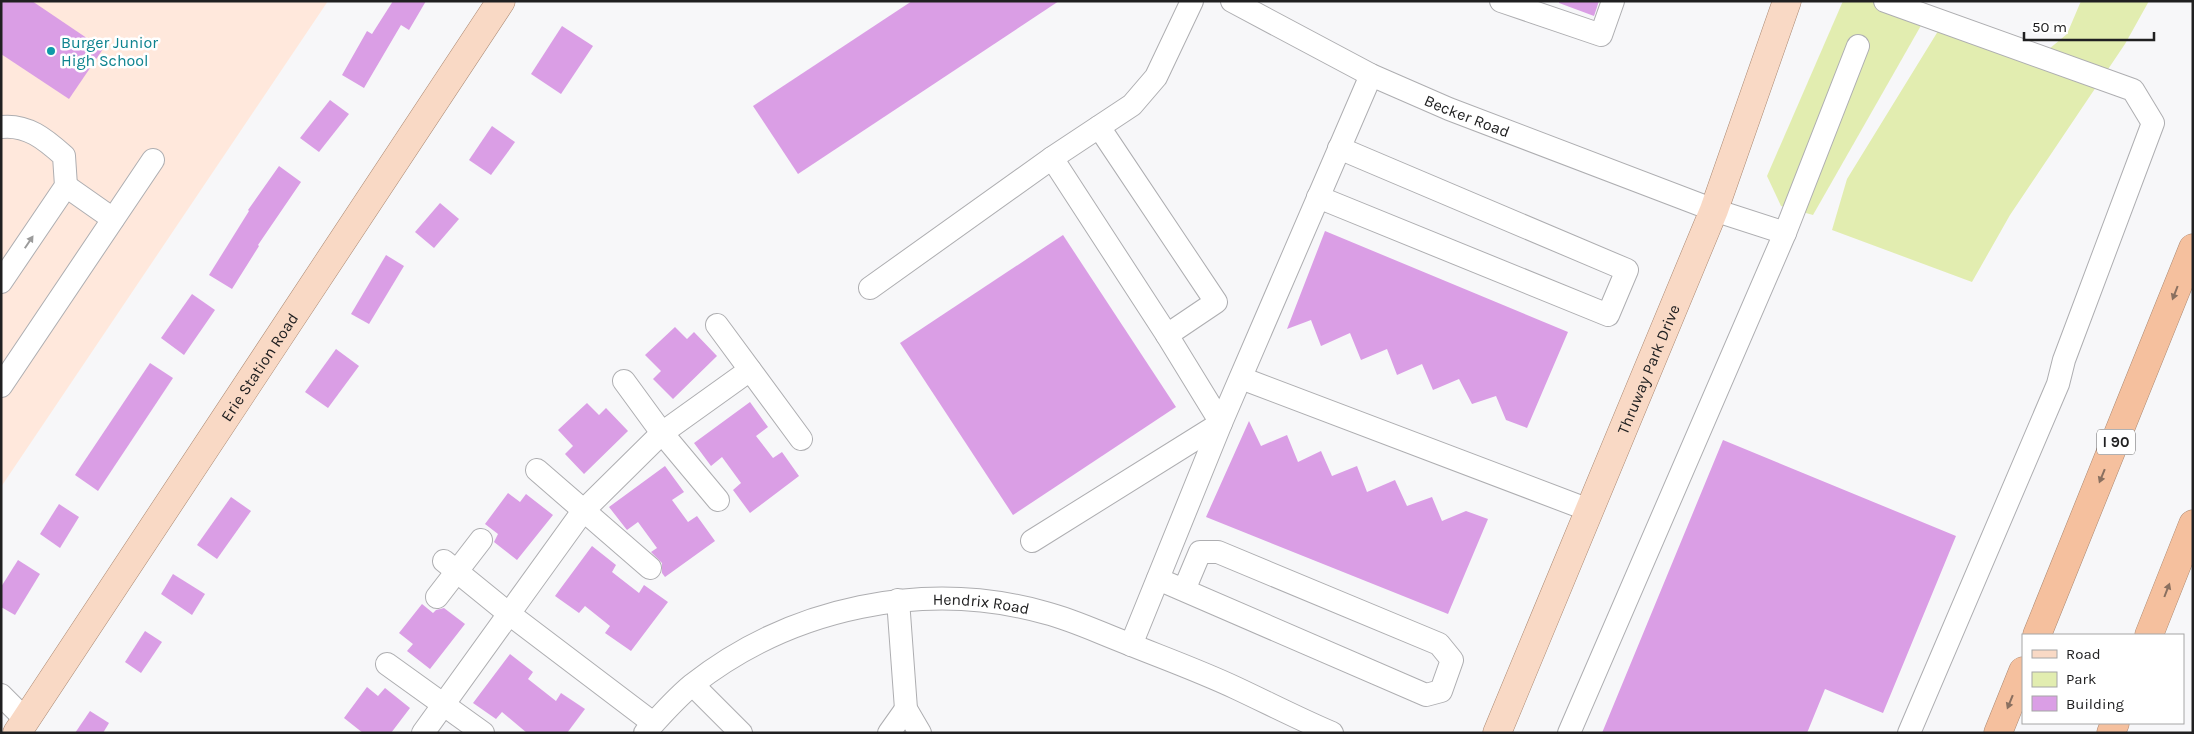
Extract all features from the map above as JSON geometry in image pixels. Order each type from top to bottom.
[{"type":"highway","name":"I 90","points":[[2037,634],[2193,248]]},
{"type":"highway","points":[[2149,634],[2193,524]]},
{"type":"highway","points":[[1998,733],[2022,673]]},
{"type":"main road","name":"Erie Station Road","points":[[22,727],[501,1]]},
{"type":"main road","name":"Thruway Park Drive","points":[[1496,733],[1714,210],[1787,1]]},
{"type":"street","points":[[870,288],[1052,158],[1132,105],[1156,78],[1192,1]]},
{"type":"street","name":"Becker Road","points":[[1232,1],[1370,75],[1449,109],[1714,210],[1785,233]]},
{"type":"street","points":[[1501,1],[1601,35],[1613,1]]},
{"type":"street","points":[[1885,1],[2133,90],[2153,123],[2064,360],[2058,384],[1909,733]]},
{"type":"street","points":[[1569,733],[1785,233],[1858,46]]},
{"type":"street","points":[[1132,645],[1221,423],[1370,75]]},
{"type":"street","points":[[1,127],[13,126],[41,135],[64,156],[66,186],[1,282]]},
{"type":"street","points":[[1099,127],[1216,302],[1167,334]]},
{"type":"street","points":[[1318,197],[1608,315],[1627,270],[1339,148]]},
{"type":"street","points":[[1052,158],[1167,334],[1221,423]]},
{"type":"street","points":[[1,386],[153,160]]},
{"type":"street","points":[[66,186],[113,219]]},
{"type":"street","points":[[717,325],[801,439]]},
{"type":"street","points":[[423,733],[583,511],[662,433],[750,370]]},
{"type":"street","points":[[1241,378],[1589,510]]},
{"type":"street","points":[[624,381],[662,433],[718,500]]},
{"type":"street","points":[[1032,541],[1221,423]]},
{"type":"street","points":[[537,470],[650,568]]},
{"type":"street","points":[[437,597],[450,566],[481,540]]},
{"type":"street","points":[[1158,579],[1426,694],[1441,691],[1452,660],[1439,644],[1218,552],[1200,552],[1184,590]]},
{"type":"street","points":[[450,566],[649,728]]},
{"type":"street","points":[[898,600],[906,709],[920,733]]},
{"type":"street","name":"Hendrix Road","points":[[649,728],[692,685],[742,652],[784,631],[821,617],[898,600],[966,600],[1014,605],[1065,619],[1235,688],[1287,714],[1332,733]]},
{"type":"street","points":[[387,664],[483,733]]},
{"type":"street","points":[[692,685],[741,733]]},
{"type":"street","points":[[1,695],[22,727]]},
{"type":"street","points":[[889,733],[906,709]]},
{"type":"shaded area","points":[[1,1],[328,1],[1,487]]},
{"type":"green space","points":[[1843,1],[1892,1],[1927,15],[1813,215],[1781,206],[1767,176]]},
{"type":"green space","points":[[2081,1],[2149,1],[2125,44],[2010,215],[1972,282],[1832,230],[1847,179],[1943,23],[2043,54],[2067,34]]},
{"type":"building","name":"Burger Junior High School","points":[[1,1],[32,1],[103,49],[69,99],[1,54]]},
{"type":"building","points":[[393,1],[426,1],[409,30],[401,25],[364,88],[342,75],[367,31],[372,34]]},
{"type":"building","points":[[912,1],[1059,1],[798,174],[753,106]]},
{"type":"building","points":[[1559,1],[1599,1],[1594,16],[1559,3]]},
{"type":"building","points":[[562,26],[593,46],[561,94],[531,74]]},
{"type":"building","points":[[330,100],[349,114],[319,152],[300,138]]},
{"type":"building","points":[[492,126],[515,142],[491,175],[469,160]]},
{"type":"building","points":[[279,166],[301,182],[258,245],[232,289],[209,275],[248,210]]},
{"type":"building","points":[[440,203],[459,219],[434,248],[415,232]]},
{"type":"building","points":[[1325,231],[1568,332],[1527,428],[1506,420],[1496,396],[1472,404],[1459,379],[1433,390],[1422,364],[1397,375],[1387,349],[1361,360],[1350,333],[1321,346],[1311,320],[1287,329]]},
{"type":"building","points":[[1063,235],[1176,407],[1013,515],[900,343]]},
{"type":"building","points":[[386,255],[404,266],[369,324],[351,314]]},
{"type":"building","points":[[192,294],[215,310],[184,355],[161,338]]},
{"type":"building","points":[[675,327],[687,339],[694,332],[717,356],[673,399],[653,379],[661,371],[645,355]]},
{"type":"building","points":[[336,349],[359,366],[328,408],[305,392]]},
{"type":"building","points":[[150,363],[173,378],[98,491],[75,475]]},
{"type":"building","points":[[750,402],[768,427],[756,436],[773,458],[782,452],[799,476],[750,513],[733,490],[741,483],[722,457],[711,466],[694,443]]},
{"type":"building","points":[[587,403],[599,415],[606,408],[628,431],[584,474],[565,454],[573,446],[558,430]]},
{"type":"building","points":[[1249,421],[1261,446],[1287,435],[1298,462],[1321,451],[1332,476],[1357,466],[1367,492],[1395,480],[1407,506],[1432,497],[1442,521],[1466,511],[1488,519],[1448,614],[1206,517]]},
{"type":"building","points":[[1723,440],[1956,536],[1883,713],[1825,689],[1807,733],[1602,733]]},
{"type":"building","points":[[665,466],[684,492],[672,500],[688,522],[697,516],[715,541],[665,577],[662,573],[662,563],[651,552],[657,548],[638,522],[627,530],[609,507]]},
{"type":"building","points":[[508,493],[520,502],[526,494],[553,515],[517,560],[494,542],[498,534],[485,524]]},
{"type":"building","points":[[231,497],[251,511],[217,559],[197,545]]},
{"type":"building","points":[[59,504],[79,517],[60,548],[40,534]]},
{"type":"building","points":[[592,546],[616,565],[612,572],[639,593],[644,585],[668,602],[631,651],[605,633],[610,626],[585,606],[579,613],[555,596]]},
{"type":"building","points":[[18,560],[40,574],[15,615],[1,607],[1,587]]},
{"type":"building","points":[[173,574],[205,594],[192,615],[161,594]]},
{"type":"building","points":[[422,604],[433,613],[444,608],[465,624],[430,669],[407,651],[413,644],[399,633]]},
{"type":"building","points":[[145,631],[162,642],[141,673],[125,662]]},
{"type":"building","points":[[510,654],[533,672],[528,679],[556,701],[561,693],[585,709],[567,733],[527,733],[502,712],[496,719],[473,703]]},
{"type":"building","points":[[367,687],[378,696],[385,688],[410,708],[391,733],[363,733],[344,718]]},
{"type":"building","points":[[90,711],[109,723],[103,733],[75,733]]},
{"type":"place","name":"Burger Junior High School","points":[[51,51]]}]
